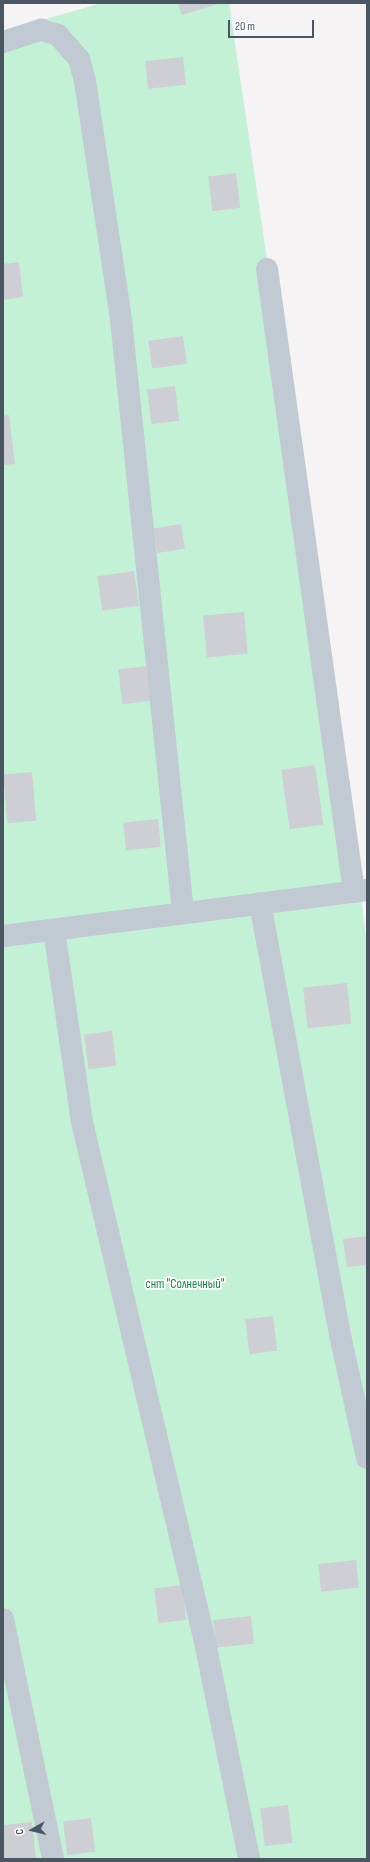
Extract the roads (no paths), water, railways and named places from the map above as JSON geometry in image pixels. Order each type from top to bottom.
[{"type":"lane","points":[[3,42],[40,30],[58,35],[79,59],[85,81],[121,320],[183,912]]},
{"type":"lane","points":[[3,936],[183,912],[360,891],[267,269]]},
{"type":"lane","points":[[260,903],[340,1335],[367,1458]]},
{"type":"lane","points":[[54,930],[82,1122],[205,1642],[249,1859]]},
{"type":"lane","points":[[3,1619],[53,1859]]},
{"type":"park label","name":"снт \"Солнечный\"","points":[[185,1284]]}]
